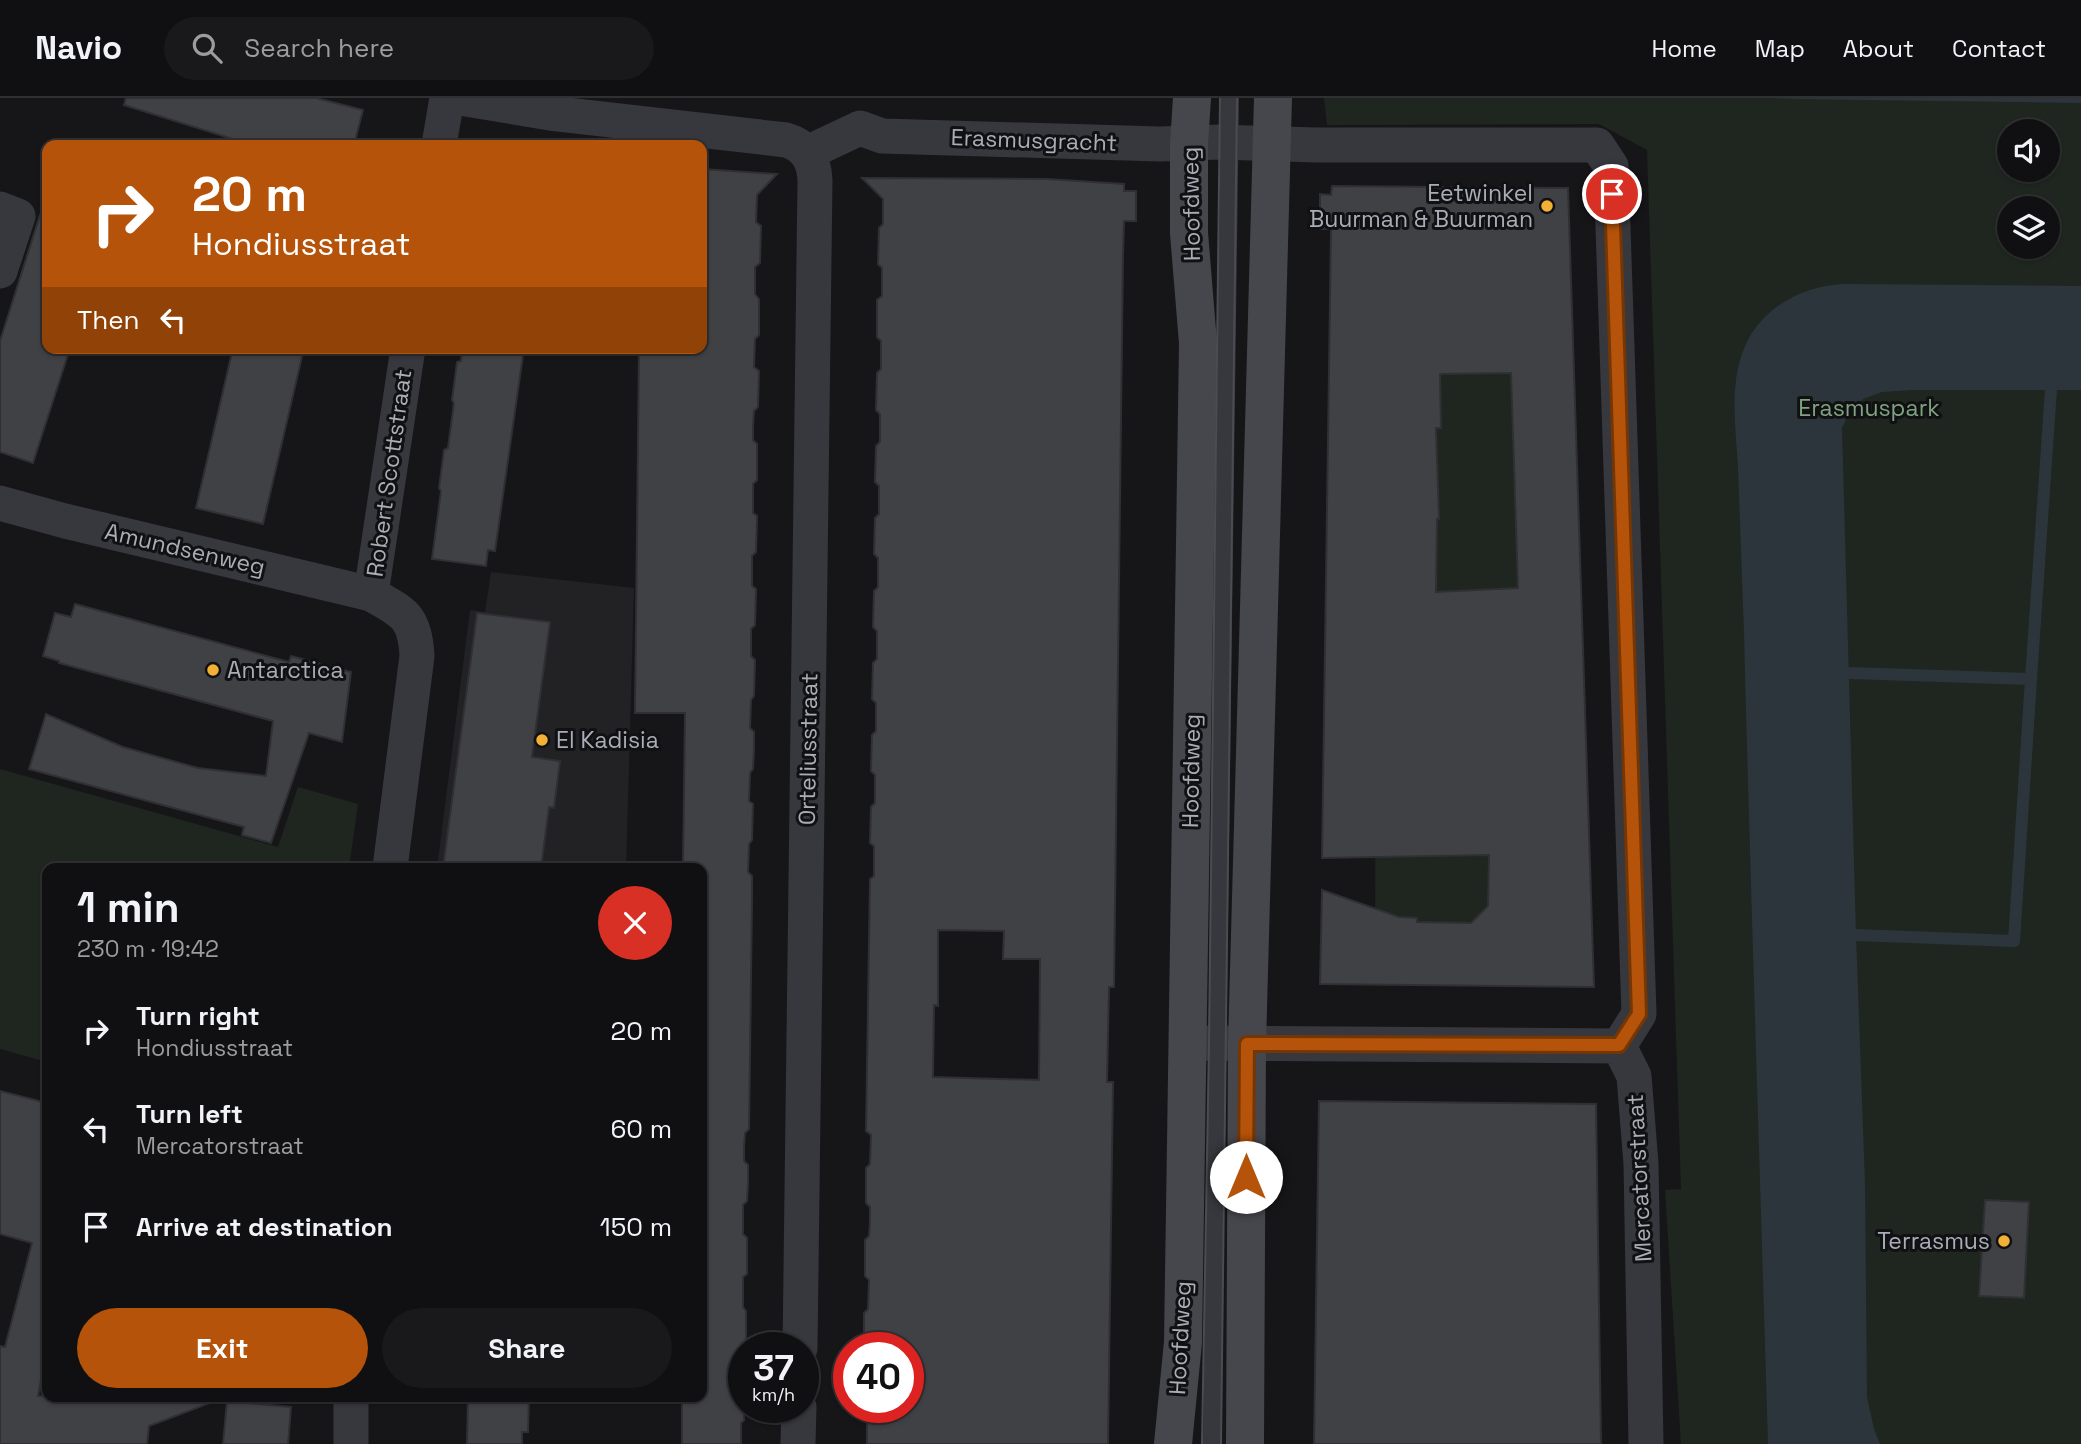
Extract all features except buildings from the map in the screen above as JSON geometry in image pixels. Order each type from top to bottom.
[{"type":"street","points":[[440,140],[447,98]]},
{"type":"street","points":[[460,98],[550,113],[786,140],[800,146],[807,153]]},
{"type":"street","name":"Hoofdweg","points":[[1173,1444],[1217,1044],[1273,98]]},
{"type":"street","name":"Hoofdweg","points":[[1192,100],[1188,144],[1189,233],[1198,343],[1217,1044],[1245,1444]]},
{"type":"street","name":"Erasmusgracht","points":[[807,153],[860,128],[882,136],[1188,144],[1597,145],[1611,166],[1639,1014],[1619,1045]]},
{"type":"street","name":"Orteliusstraat","points":[[800,1332],[815,180],[814,166],[807,153]]},
{"type":"street","points":[[0,209],[18,216],[0,271]]},
{"type":"street","name":"Robert Scottstraat","points":[[391,863],[417,656],[416,636],[411,622],[399,610],[371,594],[407,354]]},
{"type":"street","name":"Amundsenweg","points":[[0,503],[371,594]]},
{"type":"street","points":[[1217,1044],[1619,1045]]},
{"type":"street","name":"Mercatorstraat","points":[[1619,1045],[1634,1076],[1641,1164],[1646,1444]]},
{"type":"street","points":[[351,1402],[351,1444]]},
{"type":"street","points":[[798,1444],[799,1423]]},
{"type":"lane","name":"Hoofdweg","points":[[1212,1444],[1230,98]]},
{"type":"shaded area","points":[[1770,98],[2081,98],[2081,103],[1799,99]]},
{"type":"shaded area","points":[[1827,286],[2081,286],[2081,390],[1882,392],[1863,399],[1848,415],[1842,428],[1865,1184],[1867,1397],[1880,1444],[1768,1444],[1735,398],[1741,357],[1757,326],[1768,314],[1795,296]]},
{"type":"shaded area","name":"El Kadisia","points":[[491,572],[634,588],[626,863],[438,863],[470,610],[485,612]]},
{"type":"green space","name":"Erasmuspark","points":[[1324,98],[2081,98],[2081,1444],[1681,1444],[1665,1190],[1681,1189],[1647,150],[1599,124],[1327,125]]},
{"type":"green space","points":[[1517,232],[1539,939],[1375,934],[1378,236]]},
{"type":"green space","points":[[0,769],[278,847],[298,787],[358,804],[350,863],[42,863],[42,1061],[0,1049]]},
{"type":"waterway","points":[[1849,673],[2031,679],[2051,389]]},
{"type":"waterway","points":[[1856,935],[2014,941],[2031,679]]},
{"type":"tram line","points":[[1202,1444],[1220,98]]},
{"type":"tram line","points":[[1221,1444],[1237,98]]},
{"type":"place","name":"Eetwinkel Buurman & Buurman","points":[[1547,206]]},
{"type":"place","name":"Antarctica","points":[[213,670]]},
{"type":"place","name":"El Kadisia","points":[[542,740]]},
{"type":"place","name":"Terrasmus","points":[[2004,1241]]},
{"type":"route","points":[[1246,1177],[1247,1044],[1619,1045],[1639,1014],[1612,194]]}]
